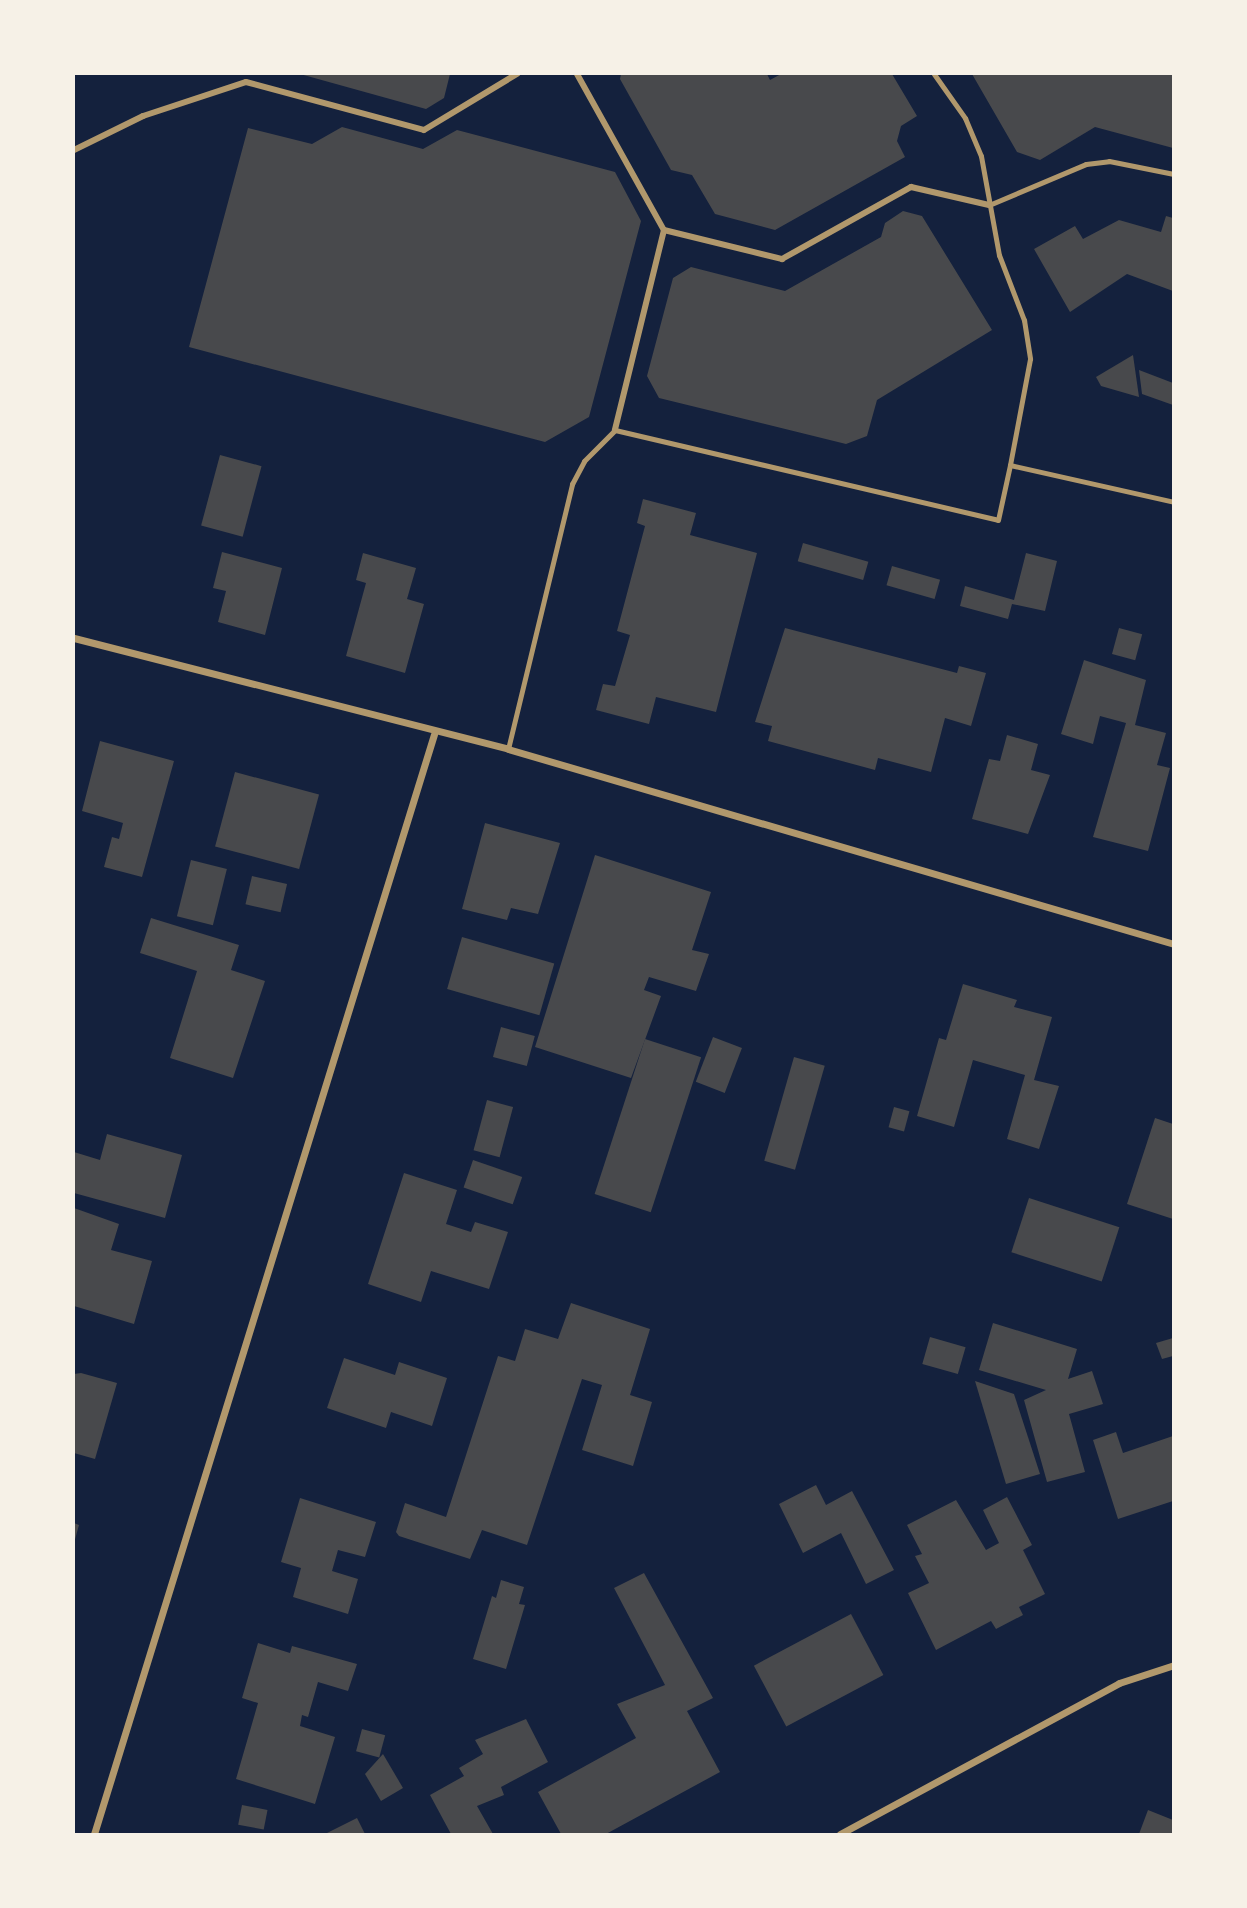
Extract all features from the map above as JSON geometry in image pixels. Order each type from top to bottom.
[{"type":"street","points":[[74,150],[143,116],[246,82],[424,130],[517,74]]},
{"type":"street","points":[[577,74],[664,230],[615,430]]},
{"type":"street","points":[[664,230],[782,259],[911,187],[989,205]]},
{"type":"street","points":[[74,638],[435,734],[508,749],[1174,944]]},
{"type":"street","points":[[94,1835],[435,734]]},
{"type":"street","points":[[840,1835],[1119,1683],[1174,1665]]},
{"type":"lane","points":[[508,749],[572,484],[584,461],[615,430],[998,520],[1030,359],[1024,320],[999,255],[981,156],[965,118],[934,74]]},
{"type":"lane","points":[[989,205],[1086,164],[1109,161],[1174,174]]},
{"type":"lane","points":[[1010,465],[1174,502]]},
{"type":"building","points":[[300,74],[450,74],[444,98],[426,109]]},
{"type":"building","points":[[621,74],[767,74],[770,80],[781,74],[892,74],[917,116],[901,126],[897,141],[905,157],[775,230],[715,214],[692,175],[671,170],[620,79]]},
{"type":"building","points":[[972,74],[1173,74],[1173,148],[1095,127],[1040,160],[1017,152]]},
{"type":"building","points":[[342,127],[423,149],[457,130],[615,172],[641,221],[589,417],[545,442],[189,347],[248,128],[312,144]]},
{"type":"building","points":[[903,211],[922,216],[992,330],[877,400],[867,436],[846,444],[659,398],[647,376],[673,278],[691,267],[785,291],[881,237],[885,223]]},
{"type":"building","points":[[1166,216],[1173,218],[1173,291],[1127,274],[1070,312],[1034,249],[1075,226],[1083,239],[1119,220],[1161,232]]},
{"type":"building","points":[[1133,355],[1139,397],[1101,386],[1096,377]]},
{"type":"building","points":[[1139,370],[1173,383],[1173,405],[1142,394]]},
{"type":"building","points":[[220,455],[262,466],[243,537],[201,526]]},
{"type":"building","points":[[643,499],[696,513],[690,535],[757,553],[716,712],[656,697],[649,724],[596,710],[603,684],[615,686],[630,635],[617,631],[645,526],[637,523]]},
{"type":"building","points":[[803,543],[868,562],[863,580],[798,561]]},
{"type":"building","points":[[222,552],[282,568],[265,635],[218,622],[226,591],[213,588]]},
{"type":"building","points":[[363,553],[416,568],[407,599],[424,604],[405,673],[346,656],[366,583],[356,580]]},
{"type":"building","points":[[1026,553],[1057,561],[1045,611],[1012,604],[1008,619],[960,606],[965,586],[1014,600]]},
{"type":"building","points":[[892,566],[940,580],[935,599],[886,585]]},
{"type":"building","points":[[785,628],[957,673],[959,666],[986,673],[971,726],[945,718],[931,772],[878,758],[875,770],[768,741],[772,726],[755,722]]},
{"type":"building","points":[[1119,628],[1142,634],[1135,660],[1112,654]]},
{"type":"building","points":[[1084,660],[1146,680],[1135,725],[1166,733],[1157,765],[1170,768],[1148,851],[1093,837],[1126,723],[1100,716],[1093,744],[1061,734]]},
{"type":"building","points":[[1007,735],[1038,744],[1031,770],[1050,775],[1028,834],[972,819],[989,759],[1000,761]]},
{"type":"building","points":[[100,741],[174,761],[142,877],[104,867],[112,837],[119,839],[123,823],[82,811]]},
{"type":"building","points":[[235,772],[319,795],[299,869],[215,846]]},
{"type":"building","points":[[485,823],[560,843],[538,914],[511,908],[507,920],[462,909]]},
{"type":"building","points":[[595,855],[711,892],[692,950],[709,954],[696,991],[649,977],[644,990],[661,996],[631,1078],[535,1047]]},
{"type":"building","points":[[191,860],[227,869],[213,925],[177,916]]},
{"type":"building","points":[[252,876],[287,884],[281,912],[245,904]]},
{"type":"building","points":[[151,918],[239,945],[231,970],[265,981],[233,1078],[170,1058],[197,971],[140,953]]},
{"type":"building","points":[[462,937],[554,963],[539,1015],[447,989]]},
{"type":"building","points":[[963,984],[1017,1000],[1014,1007],[1052,1017],[1034,1080],[1059,1086],[1039,1149],[1007,1139],[1025,1075],[973,1060],[954,1127],[917,1116],[939,1038],[946,1040]]},
{"type":"building","points":[[501,1027],[535,1036],[527,1066],[493,1057]]},
{"type":"building","points":[[713,1037],[742,1048],[725,1093],[696,1082]]},
{"type":"building","points":[[645,1039],[701,1057],[651,1212],[595,1194]]},
{"type":"building","points":[[794,1057],[825,1066],[795,1170],[764,1161]]},
{"type":"building","points":[[487,1100],[513,1107],[500,1157],[474,1150]]},
{"type":"building","points":[[894,1107],[909,1111],[904,1131],[889,1127]]},
{"type":"building","points":[[1155,1118],[1173,1124],[1173,1219],[1127,1204]]},
{"type":"building","points":[[107,1134],[182,1155],[165,1218],[74,1193],[74,1152],[100,1160]]},
{"type":"building","points":[[473,1160],[522,1177],[513,1204],[464,1187]]},
{"type":"building","points":[[404,1173],[457,1190],[446,1224],[471,1232],[475,1222],[508,1232],[489,1289],[431,1271],[421,1302],[368,1284]]},
{"type":"building","points":[[1029,1198],[1119,1227],[1102,1282],[1011,1252]]},
{"type":"building","points":[[74,1208],[119,1224],[111,1250],[152,1261],[134,1324],[74,1306]]},
{"type":"building","points":[[571,1303],[650,1329],[630,1395],[652,1402],[633,1466],[582,1450],[602,1385],[582,1379],[527,1545],[482,1530],[470,1559],[399,1536],[396,1532],[405,1503],[446,1517],[498,1356],[515,1361],[525,1329],[558,1339]]},
{"type":"building","points":[[993,1323],[1077,1349],[1068,1379],[1092,1371],[1103,1404],[1069,1414],[1085,1472],[1047,1482],[1024,1400],[1046,1390],[979,1370]]},
{"type":"building","points":[[930,1337],[966,1347],[958,1374],[922,1364]]},
{"type":"building","points":[[1173,1338],[1173,1356],[1162,1359],[1156,1343]]},
{"type":"building","points":[[344,1358],[395,1375],[399,1362],[447,1378],[432,1426],[391,1412],[386,1428],[327,1408]]},
{"type":"building","points":[[81,1373],[117,1383],[95,1459],[74,1453],[74,1374]]},
{"type":"building","points":[[975,1381],[1014,1394],[1040,1474],[1006,1484]]},
{"type":"building","points":[[1116,1432],[1123,1453],[1173,1436],[1173,1501],[1118,1519],[1093,1440]]},
{"type":"building","points":[[816,1485],[826,1505],[852,1491],[894,1570],[866,1584],[841,1533],[803,1553],[779,1504]]},
{"type":"building","points":[[1007,1497],[1032,1545],[1023,1550],[1045,1594],[1019,1607],[1023,1615],[996,1629],[991,1621],[936,1650],[908,1593],[929,1583],[915,1556],[922,1554],[907,1525],[956,1500],[986,1550],[999,1543],[983,1510]]},
{"type":"building","points":[[300,1498],[376,1522],[365,1557],[338,1550],[332,1571],[358,1579],[348,1614],[293,1597],[301,1568],[281,1562]]},
{"type":"building","points":[[74,1523],[79,1525],[74,1543]]},
{"type":"building","points":[[644,1573],[713,1698],[687,1711],[720,1772],[606,1834],[561,1834],[538,1792],[636,1738],[617,1704],[665,1685],[614,1588]]},
{"type":"building","points":[[501,1580],[524,1587],[519,1604],[525,1605],[506,1669],[473,1659],[492,1596],[496,1598]]},
{"type":"building","points":[[851,1614],[883,1675],[786,1727],[754,1666]]},
{"type":"building","points":[[258,1643],[290,1653],[292,1646],[357,1664],[348,1691],[318,1682],[308,1717],[302,1715],[300,1726],[335,1737],[315,1804],[236,1779],[258,1703],[242,1698]]},
{"type":"building","points":[[526,1719],[548,1762],[501,1787],[504,1795],[477,1806],[493,1834],[451,1834],[430,1795],[464,1776],[459,1768],[483,1754],[475,1740]]},
{"type":"building","points":[[362,1729],[385,1735],[379,1757],[356,1751]]},
{"type":"building","points":[[383,1754],[403,1788],[381,1801],[365,1774]]},
{"type":"building","points":[[242,1805],[268,1810],[264,1830],[238,1825]]},
{"type":"building","points":[[1148,1810],[1173,1820],[1173,1834],[1139,1834]]},
{"type":"building","points":[[357,1818],[365,1834],[325,1834]]}]
